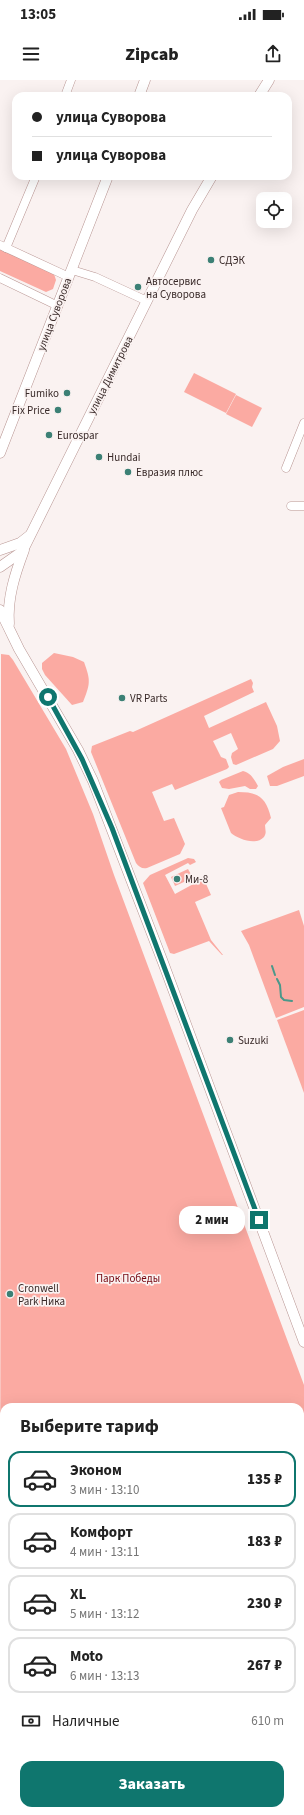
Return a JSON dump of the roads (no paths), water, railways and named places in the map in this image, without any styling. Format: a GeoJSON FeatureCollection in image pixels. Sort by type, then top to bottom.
{"type":"FeatureCollection","features":[{"type":"Feature","properties":{"kind":"main road"},"geometry":{"type":"LineString","coordinates":[[140,92],[145,80]]}},
{"type":"Feature","properties":{"kind":"main road"},"geometry":{"type":"LineString","coordinates":[[262,92],[269,80]]}},
{"type":"Feature","properties":{"kind":"main road","name":"улица Суворова"},"geometry":{"type":"LineString","coordinates":[[0,453],[106,180]]}},
{"type":"Feature","properties":{"kind":"main road","name":"улица Димитрова"},"geometry":{"type":"LineString","coordinates":[[0,567],[20,553],[25,546],[192,210],[210,180]]}},
{"type":"Feature","properties":{"kind":"main road"},"geometry":{"type":"LineString","coordinates":[[0,550],[20,543],[32,533]]}},
{"type":"Feature","properties":{"kind":"main road"},"geometry":{"type":"LineString","coordinates":[[10,630],[9,602],[13,582],[25,546]]}},
{"type":"Feature","properties":{"kind":"main road"},"geometry":{"type":"LineString","coordinates":[[0,610],[19,650],[78,750],[93,781],[170,980],[304,1342]]}},
{"type":"Feature","properties":{"kind":"street"},"geometry":{"type":"LineString","coordinates":[[66,92],[71,80]]}},
{"type":"Feature","properties":{"kind":"street"},"geometry":{"type":"LineString","coordinates":[[34,180],[3,246],[70,273],[96,277],[147,301]]}},
{"type":"Feature","properties":{"kind":"street"},"geometry":{"type":"LineString","coordinates":[[0,278],[58,306]]}},
{"type":"Feature","properties":{"kind":"street"},"geometry":{"type":"LineString","coordinates":[[286,468],[304,423]]}},
{"type":"Feature","properties":{"kind":"street"},"geometry":{"type":"LineString","coordinates":[[291,506],[304,506]]}},
{"type":"Feature","properties":{"kind":"waterway"},"geometry":{"type":"LineString","coordinates":[[272,966],[275,975]]}},
{"type":"Feature","properties":{"kind":"waterway"},"geometry":{"type":"LineString","coordinates":[[277,979],[280,985],[281,997],[284,1000],[292,1001]]}},
{"type":"Feature","properties":{"kind":"place","name":"СДЭК"},"geometry":{"type":"Point","coordinates":[211,260]}},
{"type":"Feature","properties":{"kind":"place","name":"Автосервис на Суворова"},"geometry":{"type":"Point","coordinates":[138,287]}},
{"type":"Feature","properties":{"kind":"place","name":"Fumiko"},"geometry":{"type":"Point","coordinates":[67,393]}},
{"type":"Feature","properties":{"kind":"place","name":"Fix Price"},"geometry":{"type":"Point","coordinates":[58,410]}},
{"type":"Feature","properties":{"kind":"place","name":"Eurospar"},"geometry":{"type":"Point","coordinates":[49,435]}},
{"type":"Feature","properties":{"kind":"place","name":"Hundai"},"geometry":{"type":"Point","coordinates":[99,457]}},
{"type":"Feature","properties":{"kind":"place","name":"Евразия плюс"},"geometry":{"type":"Point","coordinates":[128,472]}},
{"type":"Feature","properties":{"kind":"place","name":"VR Parts"},"geometry":{"type":"Point","coordinates":[122,698]}},
{"type":"Feature","properties":{"kind":"place","name":"Ми-8"},"geometry":{"type":"Point","coordinates":[177,879]}},
{"type":"Feature","properties":{"kind":"place","name":"Suzuki"},"geometry":{"type":"Point","coordinates":[230,1040]}},
{"type":"Feature","properties":{"kind":"place","name":"Cronwell Park Ника"},"geometry":{"type":"Point","coordinates":[10,1294]}},
{"type":"Feature","properties":{"kind":"park label","name":"Парк Победы"},"geometry":{"type":"Point","coordinates":[128,1278]}}]}
